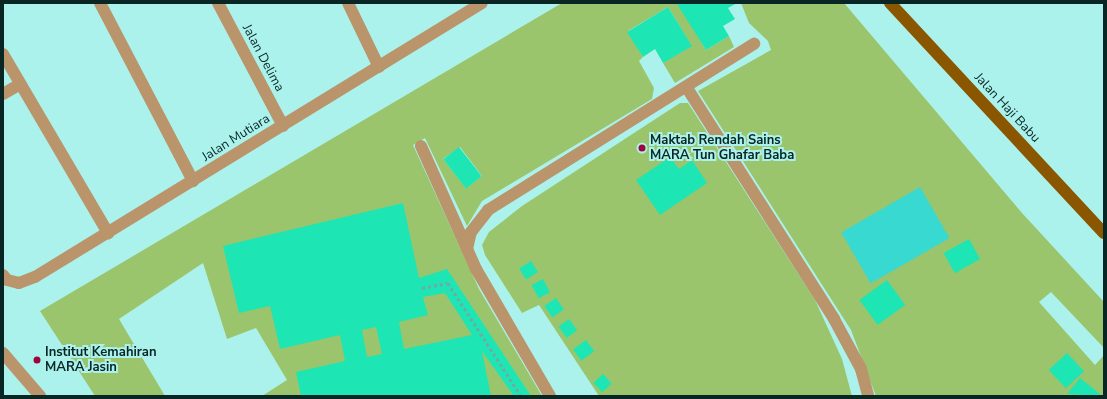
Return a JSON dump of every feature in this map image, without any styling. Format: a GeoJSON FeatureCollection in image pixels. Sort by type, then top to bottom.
{"type":"FeatureCollection","features":[{"type":"Feature","properties":{"kind":"main road","name":"Jalan Haji Babu"},"geometry":{"type":"LineString","coordinates":[[890,3],[1104,233]]}},
{"type":"Feature","properties":{"kind":"street"},"geometry":{"type":"LineString","coordinates":[[100,3],[193,182]]}},
{"type":"Feature","properties":{"kind":"street","name":"Jalan Delima"},"geometry":{"type":"LineString","coordinates":[[218,3],[283,126]]}},
{"type":"Feature","properties":{"kind":"street"},"geometry":{"type":"LineString","coordinates":[[348,3],[379,67]]}},
{"type":"Feature","properties":{"kind":"street","name":"Jalan Mutiara"},"geometry":{"type":"LineString","coordinates":[[3,275],[7,280],[24,281],[193,182],[477,5]]}},
{"type":"Feature","properties":{"kind":"street"},"geometry":{"type":"LineString","coordinates":[[467,250],[471,232],[488,210],[687,88],[754,44]]}},
{"type":"Feature","properties":{"kind":"street"},"geometry":{"type":"LineString","coordinates":[[3,54],[108,233]]}},
{"type":"Feature","properties":{"kind":"street"},"geometry":{"type":"LineString","coordinates":[[3,94],[20,84]]}},
{"type":"Feature","properties":{"kind":"street"},"geometry":{"type":"LineString","coordinates":[[687,88],[834,319],[861,369],[868,396]]}},
{"type":"Feature","properties":{"kind":"street"},"geometry":{"type":"LineString","coordinates":[[421,146],[467,250],[550,396]]}},
{"type":"Feature","properties":{"kind":"street"},"geometry":{"type":"LineString","coordinates":[[3,353],[40,396]]}},
{"type":"Feature","properties":{"kind":"path"},"geometry":{"type":"LineString","coordinates":[[422,288],[448,283],[521,396]]}},
{"type":"Feature","properties":{"kind":"green space"},"geometry":{"type":"Polygon","coordinates":[[[562,3],[678,3],[706,50],[729,36],[734,47],[675,83],[663,63],[691,45],[668,7],[628,31],[643,57],[639,61],[654,88],[652,99],[482,201],[467,226],[425,138],[413,145],[479,289],[542,396],[262,396],[287,380],[256,328],[227,339],[203,263],[119,319],[165,396],[95,396],[40,311],[562,3]],[[460,147],[443,159],[466,188],[482,176],[460,147]]]}},
{"type":"Feature","properties":{"kind":"green space"},"geometry":{"type":"Polygon","coordinates":[[[741,3],[844,3],[1022,213],[1104,302],[1104,348],[1051,292],[1039,302],[1095,365],[1104,355],[1104,396],[876,396],[851,330],[698,91],[771,50],[768,41],[749,23],[741,3]]]}},
{"type":"Feature","properties":{"kind":"green space"},"geometry":{"type":"Polygon","coordinates":[[[680,103],[688,103],[815,300],[842,359],[852,396],[599,396],[539,305],[522,313],[485,255],[482,245],[489,232],[522,206],[680,103]]]}},
{"type":"Feature","properties":{"kind":"water"},"geometry":{"type":"Polygon","coordinates":[[[920,187],[950,238],[871,284],[841,232],[920,187]]]}},
{"type":"Feature","properties":{"kind":"building"},"geometry":{"type":"Polygon","coordinates":[[[737,3],[728,8],[735,19],[723,26],[729,36],[706,50],[677,4],[737,3]]]}},
{"type":"Feature","properties":{"kind":"building"},"geometry":{"type":"Polygon","coordinates":[[[668,7],[692,46],[663,63],[655,49],[643,57],[627,32],[668,7]]]}},
{"type":"Feature","properties":{"kind":"building"},"geometry":{"type":"Polygon","coordinates":[[[459,147],[482,176],[466,188],[443,159],[459,147]]]}},
{"type":"Feature","properties":{"kind":"building"},"geometry":{"type":"Polygon","coordinates":[[[670,157],[679,169],[692,160],[707,183],[660,215],[636,180],[670,157]]]}},
{"type":"Feature","properties":{"kind":"building"},"geometry":{"type":"Polygon","coordinates":[[[403,203],[419,278],[447,269],[531,396],[514,396],[482,351],[491,396],[301,396],[296,372],[345,361],[340,335],[280,349],[270,306],[239,313],[223,246],[403,203]],[[445,293],[423,297],[428,315],[399,322],[404,349],[472,335],[445,293]],[[376,327],[362,330],[367,357],[382,354],[376,327]]]}},
{"type":"Feature","properties":{"kind":"building"},"geometry":{"type":"Polygon","coordinates":[[[969,239],[980,259],[955,273],[944,253],[969,239]]]}},
{"type":"Feature","properties":{"kind":"building"},"geometry":{"type":"Polygon","coordinates":[[[531,261],[538,272],[526,279],[519,268],[531,261]]]}},
{"type":"Feature","properties":{"kind":"building"},"geometry":{"type":"Polygon","coordinates":[[[543,279],[550,292],[539,298],[532,285],[543,279]]]}},
{"type":"Feature","properties":{"kind":"building"},"geometry":{"type":"Polygon","coordinates":[[[887,280],[905,305],[878,325],[859,300],[887,280]]]}},
{"type":"Feature","properties":{"kind":"building"},"geometry":{"type":"Polygon","coordinates":[[[556,298],[564,310],[552,317],[544,306],[556,298]]]}},
{"type":"Feature","properties":{"kind":"building"},"geometry":{"type":"Polygon","coordinates":[[[569,319],[577,330],[567,338],[558,327],[569,319]]]}},
{"type":"Feature","properties":{"kind":"building"},"geometry":{"type":"Polygon","coordinates":[[[586,340],[594,351],[581,361],[573,349],[586,340]]]}},
{"type":"Feature","properties":{"kind":"building"},"geometry":{"type":"Polygon","coordinates":[[[1067,353],[1084,371],[1066,388],[1049,370],[1067,353]]]}},
{"type":"Feature","properties":{"kind":"building"},"geometry":{"type":"Polygon","coordinates":[[[603,374],[612,384],[602,392],[593,383],[603,374]]]}},
{"type":"Feature","properties":{"kind":"building"},"geometry":{"type":"Polygon","coordinates":[[[1080,378],[1100,394],[1098,396],[1067,394],[1080,378]]]}},
{"type":"Feature","properties":{"kind":"place","name":"Maktab Rendah Sains MARA Tun Ghafar Baba"},"geometry":{"type":"Point","coordinates":[642,148]}},
{"type":"Feature","properties":{"kind":"place","name":"Institut Kemahiran MARA Jasin"},"geometry":{"type":"Point","coordinates":[37,360]}}]}
